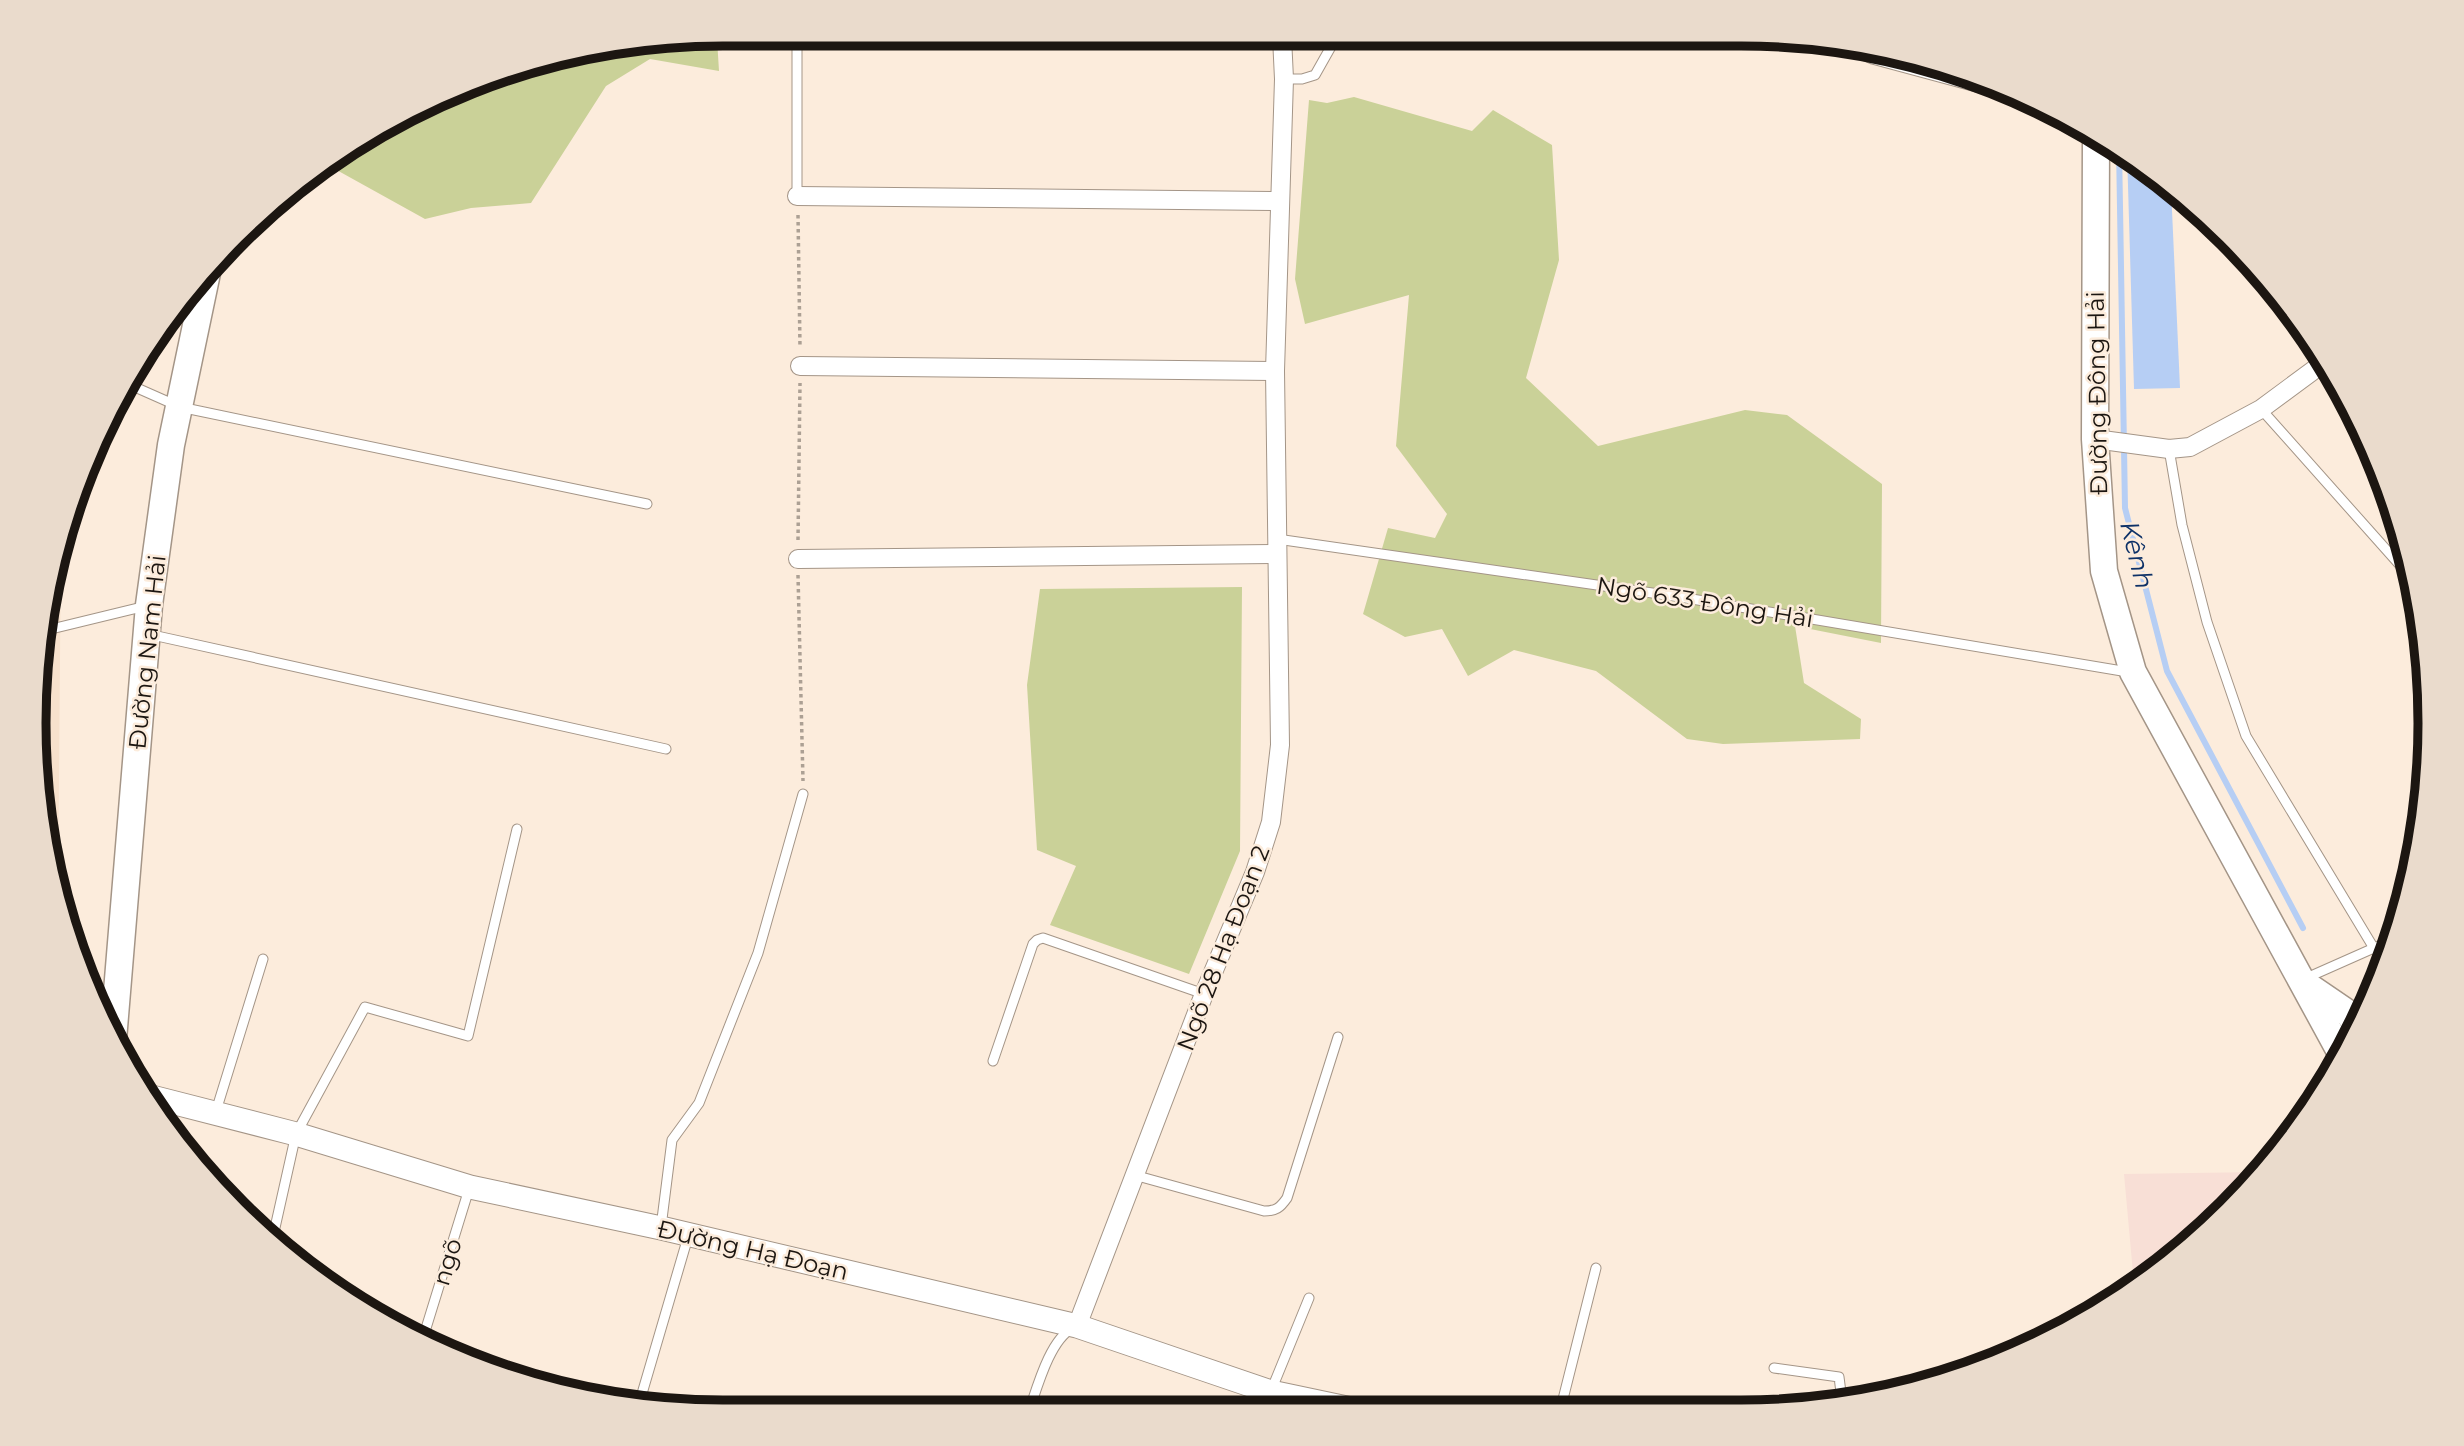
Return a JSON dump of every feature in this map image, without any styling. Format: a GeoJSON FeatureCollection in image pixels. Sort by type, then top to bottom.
{"type":"FeatureCollection","features":[{"type":"Feature","properties":{"kind":"main road","name":"Đường Đông Hải"},"geometry":{"type":"LineString","coordinates":[[2096,147],[2104,571],[2133,672],[2337,1046]]}},
{"type":"Feature","properties":{"kind":"main road","name":"Đường Nam Hải"},"geometry":{"type":"LineString","coordinates":[[114,1022],[149,605],[171,445],[204,289]]}},
{"type":"Feature","properties":{"kind":"main road","name":"Đường Đông Hải"},"geometry":{"type":"LineString","coordinates":[[2300,981],[2351,1018]]}},
{"type":"Feature","properties":{"kind":"street","name":"Ngõ 28 Hạ Đoạn 2"},"geometry":{"type":"LineString","coordinates":[[1077,1326],[1204,994],[1255,872],[1271,822],[1280,745],[1275,371],[1284,79],[1282,46]]}},
{"type":"Feature","properties":{"kind":"street"},"geometry":{"type":"LineString","coordinates":[[797,196],[1279,201]]}},
{"type":"Feature","properties":{"kind":"street"},"geometry":{"type":"LineString","coordinates":[[800,366],[1275,371]]}},
{"type":"Feature","properties":{"kind":"street"},"geometry":{"type":"LineString","coordinates":[[2102,440],[2169,449],[2190,447],[2261,410],[2317,368]]}},
{"type":"Feature","properties":{"kind":"street"},"geometry":{"type":"LineString","coordinates":[[798,559],[1276,546]]}},
{"type":"Feature","properties":{"kind":"street","name":"Đường Hạ Đoạn"},"geometry":{"type":"LineString","coordinates":[[160,1099],[296,1134],[470,1187],[661,1228],[1077,1326],[1271,1392],[1309,1400]]}},
{"type":"Feature","properties":{"kind":"lane"},"geometry":{"type":"LineString","coordinates":[[797,46],[797,196]]}},
{"type":"Feature","properties":{"kind":"lane"},"geometry":{"type":"LineString","coordinates":[[1284,79],[1302,79],[1315,75],[1331,46]]}},
{"type":"Feature","properties":{"kind":"lane"},"geometry":{"type":"LineString","coordinates":[[1871,59],[1971,86]]}},
{"type":"Feature","properties":{"kind":"lane"},"geometry":{"type":"LineString","coordinates":[[134,387],[180,407],[647,504]]}},
{"type":"Feature","properties":{"kind":"lane"},"geometry":{"type":"LineString","coordinates":[[2261,410],[2399,564]]}},
{"type":"Feature","properties":{"kind":"lane"},"geometry":{"type":"LineString","coordinates":[[2169,449],[2182,526],[2207,622],[2246,736],[2375,950]]}},
{"type":"Feature","properties":{"kind":"lane","name":"Ngõ 633 Đông Hải"},"geometry":{"type":"LineString","coordinates":[[1276,546],[1680,597],[2133,672]]}},
{"type":"Feature","properties":{"kind":"lane"},"geometry":{"type":"LineString","coordinates":[[52,629],[149,605]]}},
{"type":"Feature","properties":{"kind":"lane"},"geometry":{"type":"LineString","coordinates":[[146,634],[666,749]]}},
{"type":"Feature","properties":{"kind":"lane"},"geometry":{"type":"LineString","coordinates":[[661,1228],[673,1140],[699,1103],[758,953],[803,794]]}},
{"type":"Feature","properties":{"kind":"lane"},"geometry":{"type":"LineString","coordinates":[[274,1230],[296,1134],[365,1007],[467,1036],[517,829]]}},
{"type":"Feature","properties":{"kind":"lane"},"geometry":{"type":"LineString","coordinates":[[993,1061],[1033,944],[1043,938],[1204,994]]}},
{"type":"Feature","properties":{"kind":"lane"},"geometry":{"type":"LineString","coordinates":[[2300,981],[2381,947]]}},
{"type":"Feature","properties":{"kind":"lane"},"geometry":{"type":"LineString","coordinates":[[216,1113],[263,959]]}},
{"type":"Feature","properties":{"kind":"lane"},"geometry":{"type":"LineString","coordinates":[[1134,1175],[1264,1211],[1273,1211],[1280,1207],[1287,1198],[1338,1037]]}},
{"type":"Feature","properties":{"kind":"lane","name":"ngõ"},"geometry":{"type":"LineString","coordinates":[[425,1332],[470,1187]]}},
{"type":"Feature","properties":{"kind":"lane"},"geometry":{"type":"LineString","coordinates":[[641,1396],[689,1235]]}},
{"type":"Feature","properties":{"kind":"lane"},"geometry":{"type":"LineString","coordinates":[[1563,1400],[1597,1268]]}},
{"type":"Feature","properties":{"kind":"lane"},"geometry":{"type":"LineString","coordinates":[[1271,1392],[1309,1298]]}},
{"type":"Feature","properties":{"kind":"lane"},"geometry":{"type":"LineString","coordinates":[[1033,1400],[1049,1356],[1066,1331],[1077,1326]]}},
{"type":"Feature","properties":{"kind":"lane"},"geometry":{"type":"LineString","coordinates":[[1774,1368],[1839,1377],[1841,1393]]}},
{"type":"Feature","properties":{"kind":"path"},"geometry":{"type":"LineString","coordinates":[[797,196],[800,366],[798,559],[803,794]]}},
{"type":"Feature","properties":{"kind":"shaded area"},"geometry":{"type":"Polygon","coordinates":[[[61,584],[58,852],[51,811],[46,723],[51,635],[61,584]]]}},
{"type":"Feature","properties":{"kind":"shaded area"},"geometry":{"type":"Polygon","coordinates":[[[2248,1172],[2188,1232],[2133,1274],[2124,1174],[2248,1172]]]}},
{"type":"Feature","properties":{"kind":"green space"},"geometry":{"type":"Polygon","coordinates":[[[717,46],[719,71],[650,59],[606,86],[531,203],[471,208],[425,219],[335,169],[384,136],[423,115],[505,81],[635,51],[717,46]]]}},
{"type":"Feature","properties":{"kind":"green space"},"geometry":{"type":"Polygon","coordinates":[[[1354,97],[1472,131],[1493,110],[1552,145],[1559,260],[1526,378],[1598,446],[1745,410],[1787,415],[1882,484],[1881,643],[1795,626],[1804,683],[1861,719],[1860,739],[1723,744],[1687,739],[1596,671],[1514,650],[1468,676],[1442,629],[1405,637],[1363,614],[1388,528],[1435,538],[1447,514],[1396,446],[1409,295],[1305,324],[1295,279],[1309,100],[1327,103],[1354,97]]]}},
{"type":"Feature","properties":{"kind":"green space"},"geometry":{"type":"Polygon","coordinates":[[[1242,587],[1240,851],[1189,974],[1050,925],[1076,866],[1037,850],[1027,685],[1040,589],[1242,587]]]}},
{"type":"Feature","properties":{"kind":"water"},"geometry":{"type":"Polygon","coordinates":[[[2127,168],[2172,201],[2180,388],[2134,389],[2127,168]]]}},
{"type":"Feature","properties":{"kind":"waterway","name":"Kênh"},"geometry":{"type":"LineString","coordinates":[[2119,162],[2125,508],[2167,671],[2303,928]]}}]}
